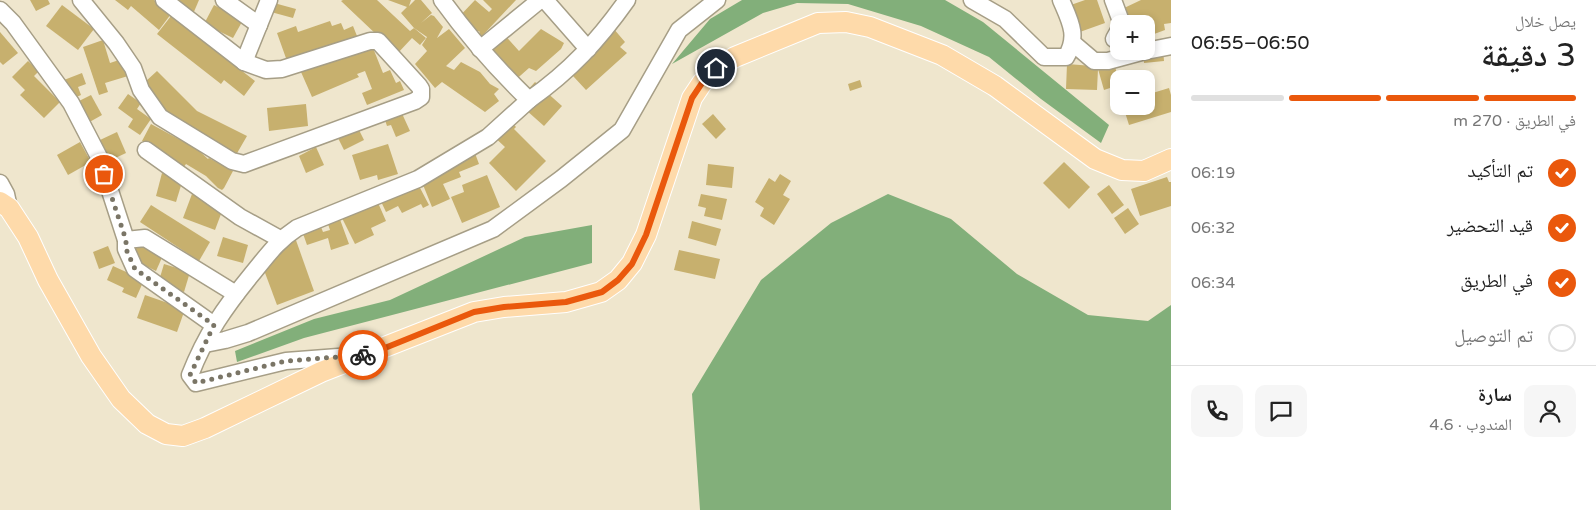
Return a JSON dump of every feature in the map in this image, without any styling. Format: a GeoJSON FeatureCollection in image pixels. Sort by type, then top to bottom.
{"type":"FeatureCollection","features":[{"type":"Feature","properties":{"kind":"main road"},"geometry":{"type":"LineString","coordinates":[[5,205],[28,237],[48,280],[91,356],[122,399],[147,424],[166,434],[183,436],[206,428],[297,383],[474,312],[504,307],[566,302],[602,292],[618,280],[632,264],[646,235],[692,98],[702,83],[716,68],[735,57],[818,23],[846,22],[870,27],[942,55],[995,86],[1095,159],[1122,170],[1144,170],[1171,159]]}},
{"type":"Feature","properties":{"kind":"street"},"geometry":{"type":"LineString","coordinates":[[81,0],[116,43],[133,68],[141,90],[160,118],[232,161],[244,164],[418,100],[422,93],[419,86],[378,41],[370,41],[282,69],[266,70],[244,62],[164,0]]}},
{"type":"Feature","properties":{"kind":"street"},"geometry":{"type":"LineString","coordinates":[[224,0],[259,25]]}},
{"type":"Feature","properties":{"kind":"street"},"geometry":{"type":"LineString","coordinates":[[244,62],[269,0]]}},
{"type":"Feature","properties":{"kind":"street"},"geometry":{"type":"LineString","coordinates":[[442,0],[480,49],[529,100]]}},
{"type":"Feature","properties":{"kind":"street"},"geometry":{"type":"LineString","coordinates":[[480,49],[540,0]]}},
{"type":"Feature","properties":{"kind":"street"},"geometry":{"type":"LineString","coordinates":[[545,0],[588,49]]}},
{"type":"Feature","properties":{"kind":"street"},"geometry":{"type":"LineString","coordinates":[[370,354],[286,361],[196,383],[190,375],[214,325],[280,239],[297,228],[418,179],[488,137],[529,100],[560,78],[610,25],[627,0]]}},
{"type":"Feature","properties":{"kind":"street"},"geometry":{"type":"LineString","coordinates":[[205,344],[248,333],[493,229],[561,179],[622,130],[679,30],[717,0]]}},
{"type":"Feature","properties":{"kind":"street"},"geometry":{"type":"LineString","coordinates":[[972,0],[1005,18],[1044,57],[1066,57],[1074,44],[1070,20],[1061,0]]}},
{"type":"Feature","properties":{"kind":"street"},"geometry":{"type":"LineString","coordinates":[[1113,0],[1119,15]]}},
{"type":"Feature","properties":{"kind":"street"},"geometry":{"type":"LineString","coordinates":[[0,10],[13,23],[71,102],[99,157],[126,240],[126,249],[135,269],[214,325]]}},
{"type":"Feature","properties":{"kind":"street"},"geometry":{"type":"LineString","coordinates":[[1074,44],[1094,60],[1110,60]]}},
{"type":"Feature","properties":{"kind":"street"},"geometry":{"type":"LineString","coordinates":[[1155,49],[1171,46]]}},
{"type":"Feature","properties":{"kind":"street"},"geometry":{"type":"LineString","coordinates":[[146,150],[240,217],[280,239]]}},
{"type":"Feature","properties":{"kind":"street"},"geometry":{"type":"LineString","coordinates":[[0,183],[6,194],[5,205]]}},
{"type":"Feature","properties":{"kind":"street"},"geometry":{"type":"LineString","coordinates":[[126,240],[145,238],[236,294]]}},
{"type":"Feature","properties":{"kind":"green space"},"geometry":{"type":"Polygon","coordinates":[[[742,0],[945,0],[983,22],[1109,125],[1101,143],[1041,99],[989,57],[921,26],[848,4],[797,3],[763,13],[672,64],[710,19],[742,0]]]}},
{"type":"Feature","properties":{"kind":"green space"},"geometry":{"type":"Polygon","coordinates":[[[888,194],[951,219],[1017,274],[1088,315],[1148,321],[1171,305],[1171,510],[700,510],[692,394],[761,280],[831,223],[888,194]]]}},
{"type":"Feature","properties":{"kind":"green space"},"geometry":{"type":"Polygon","coordinates":[[[592,225],[592,263],[304,338],[237,362],[235,351],[314,319],[390,300],[525,237],[592,225]]]}},
{"type":"Feature","properties":{"kind":"building"},"geometry":{"type":"Polygon","coordinates":[[[30,0],[48,0],[50,4],[36,11],[30,0]]]}},
{"type":"Feature","properties":{"kind":"building"},"geometry":{"type":"Polygon","coordinates":[[[115,0],[154,0],[171,14],[159,30],[131,6],[128,10],[115,0]]]}},
{"type":"Feature","properties":{"kind":"building"},"geometry":{"type":"Polygon","coordinates":[[[168,0],[199,0],[193,14],[168,0]]]}},
{"type":"Feature","properties":{"kind":"building"},"geometry":{"type":"Polygon","coordinates":[[[377,0],[410,31],[414,28],[426,38],[420,45],[412,38],[397,54],[341,1],[377,0]]]}},
{"type":"Feature","properties":{"kind":"building"},"geometry":{"type":"Polygon","coordinates":[[[388,0],[411,0],[409,6],[415,0],[421,0],[432,13],[421,23],[431,15],[434,16],[443,27],[437,38],[449,29],[465,48],[446,66],[454,70],[461,62],[480,72],[490,84],[499,89],[494,94],[499,101],[485,112],[442,82],[435,88],[415,64],[427,51],[422,45],[427,37],[414,28],[401,13],[407,7],[388,0]]]}},
{"type":"Feature","properties":{"kind":"building"},"geometry":{"type":"Polygon","coordinates":[[[475,0],[489,12],[492,9],[483,0],[516,0],[483,35],[491,44],[503,33],[519,51],[541,29],[564,43],[561,49],[536,71],[529,68],[512,83],[474,38],[480,32],[478,31],[472,37],[455,21],[475,0]]]}},
{"type":"Feature","properties":{"kind":"building"},"geometry":{"type":"Polygon","coordinates":[[[1085,0],[1097,0],[1105,23],[1077,33],[1068,6],[1085,0]]]}},
{"type":"Feature","properties":{"kind":"building"},"geometry":{"type":"Polygon","coordinates":[[[1141,0],[1171,0],[1171,23],[1164,24],[1165,30],[1155,34],[1155,15],[1125,15],[1122,9],[1141,0]]]}},
{"type":"Feature","properties":{"kind":"building"},"geometry":{"type":"Polygon","coordinates":[[[274,3],[296,9],[293,18],[271,12],[274,3]]]}},
{"type":"Feature","properties":{"kind":"building"},"geometry":{"type":"Polygon","coordinates":[[[62,5],[94,29],[78,50],[46,26],[62,5]]]}},
{"type":"Feature","properties":{"kind":"building"},"geometry":{"type":"Polygon","coordinates":[[[214,5],[243,20],[233,38],[204,24],[214,5]]]}},
{"type":"Feature","properties":{"kind":"building"},"geometry":{"type":"Polygon","coordinates":[[[171,16],[255,81],[244,96],[224,80],[221,84],[157,34],[171,16]]]}},
{"type":"Feature","properties":{"kind":"building"},"geometry":{"type":"Polygon","coordinates":[[[330,21],[332,26],[341,23],[344,30],[353,26],[357,36],[287,61],[277,33],[296,26],[298,32],[330,21]]]}},
{"type":"Feature","properties":{"kind":"building"},"geometry":{"type":"Polygon","coordinates":[[[607,21],[625,42],[620,47],[627,53],[586,90],[561,63],[607,21]]]}},
{"type":"Feature","properties":{"kind":"building"},"geometry":{"type":"Polygon","coordinates":[[[0,32],[18,53],[3,65],[0,62],[0,32]]]}},
{"type":"Feature","properties":{"kind":"building"},"geometry":{"type":"Polygon","coordinates":[[[103,40],[110,63],[122,59],[128,76],[105,83],[108,92],[99,95],[83,47],[103,40]]]}},
{"type":"Feature","properties":{"kind":"building"},"geometry":{"type":"Polygon","coordinates":[[[371,43],[383,73],[390,70],[396,83],[400,81],[404,90],[367,105],[362,93],[372,89],[365,71],[357,74],[359,77],[312,97],[301,72],[371,43]]]}},
{"type":"Feature","properties":{"kind":"building"},"geometry":{"type":"Polygon","coordinates":[[[1163,50],[1164,61],[1144,63],[1144,60],[1155,60],[1155,51],[1163,50]]]}},
{"type":"Feature","properties":{"kind":"building"},"geometry":{"type":"Polygon","coordinates":[[[28,61],[39,71],[34,76],[60,102],[44,118],[20,95],[25,90],[12,77],[28,61]]]}},
{"type":"Feature","properties":{"kind":"building"},"geometry":{"type":"Polygon","coordinates":[[[1113,61],[1116,70],[1110,70],[1110,88],[1104,90],[1098,69],[1097,90],[1066,89],[1067,64],[1093,66],[1113,61]]]}},
{"type":"Feature","properties":{"kind":"building"},"geometry":{"type":"Polygon","coordinates":[[[157,71],[197,111],[247,136],[236,155],[162,111],[149,94],[151,90],[145,82],[157,71]]]}},
{"type":"Feature","properties":{"kind":"building"},"geometry":{"type":"Polygon","coordinates":[[[82,73],[86,84],[78,87],[81,95],[72,99],[64,80],[82,73]]]}},
{"type":"Feature","properties":{"kind":"building"},"geometry":{"type":"Polygon","coordinates":[[[860,80],[862,87],[850,91],[848,84],[860,80]]]}},
{"type":"Feature","properties":{"kind":"building"},"geometry":{"type":"Polygon","coordinates":[[[535,82],[562,106],[544,126],[517,102],[535,82]]]}},
{"type":"Feature","properties":{"kind":"building"},"geometry":{"type":"Polygon","coordinates":[[[1169,88],[1171,112],[1129,125],[1126,115],[1155,115],[1155,92],[1169,88]]]}},
{"type":"Feature","properties":{"kind":"building"},"geometry":{"type":"Polygon","coordinates":[[[128,94],[141,103],[137,109],[151,119],[140,135],[128,127],[133,119],[118,108],[128,94]]]}},
{"type":"Feature","properties":{"kind":"building"},"geometry":{"type":"Polygon","coordinates":[[[91,95],[102,115],[86,124],[75,103],[91,95]]]}},
{"type":"Feature","properties":{"kind":"building"},"geometry":{"type":"Polygon","coordinates":[[[306,104],[308,126],[269,131],[267,108],[306,104]]]}},
{"type":"Feature","properties":{"kind":"building"},"geometry":{"type":"Polygon","coordinates":[[[399,107],[410,131],[396,137],[391,125],[387,126],[383,114],[399,107]]]}},
{"type":"Feature","properties":{"kind":"building"},"geometry":{"type":"Polygon","coordinates":[[[713,114],[726,129],[716,139],[702,124],[713,114]]]}},
{"type":"Feature","properties":{"kind":"building"},"geometry":{"type":"Polygon","coordinates":[[[506,116],[516,127],[514,129],[546,161],[516,191],[489,163],[505,147],[490,133],[506,116]]]}},
{"type":"Feature","properties":{"kind":"building"},"geometry":{"type":"Polygon","coordinates":[[[151,124],[197,149],[208,159],[233,171],[224,188],[222,190],[218,188],[206,176],[186,164],[183,168],[142,141],[151,124]]]}},
{"type":"Feature","properties":{"kind":"building"},"geometry":{"type":"Polygon","coordinates":[[[358,128],[364,140],[344,150],[338,138],[358,128]]]}},
{"type":"Feature","properties":{"kind":"building"},"geometry":{"type":"Polygon","coordinates":[[[117,132],[126,153],[109,161],[100,140],[117,132]]]}},
{"type":"Feature","properties":{"kind":"building"},"geometry":{"type":"Polygon","coordinates":[[[80,142],[91,162],[68,175],[57,155],[80,142]]]}},
{"type":"Feature","properties":{"kind":"building"},"geometry":{"type":"Polygon","coordinates":[[[388,144],[398,174],[378,180],[377,175],[360,180],[352,155],[388,144]]]}},
{"type":"Feature","properties":{"kind":"building"},"geometry":{"type":"Polygon","coordinates":[[[316,147],[324,165],[306,173],[299,156],[316,147]]]}},
{"type":"Feature","properties":{"kind":"building"},"geometry":{"type":"Polygon","coordinates":[[[473,148],[479,164],[459,172],[461,177],[443,184],[450,199],[432,207],[419,175],[473,148]]]}},
{"type":"Feature","properties":{"kind":"building"},"geometry":{"type":"Polygon","coordinates":[[[1064,162],[1090,187],[1069,209],[1043,183],[1064,162]]]}},
{"type":"Feature","properties":{"kind":"building"},"geometry":{"type":"Polygon","coordinates":[[[708,164],[734,167],[732,188],[706,185],[708,164]]]}},
{"type":"Feature","properties":{"kind":"building"},"geometry":{"type":"Polygon","coordinates":[[[162,173],[183,179],[176,202],[156,196],[162,173]]]}},
{"type":"Feature","properties":{"kind":"building"},"geometry":{"type":"Polygon","coordinates":[[[780,174],[791,181],[783,195],[790,199],[774,225],[760,216],[764,208],[755,202],[769,178],[775,182],[780,174]]]}},
{"type":"Feature","properties":{"kind":"building"},"geometry":{"type":"Polygon","coordinates":[[[487,175],[500,207],[462,223],[451,197],[464,192],[462,185],[487,175]]]}},
{"type":"Feature","properties":{"kind":"building"},"geometry":{"type":"Polygon","coordinates":[[[1167,177],[1169,182],[1171,182],[1171,206],[1140,216],[1131,189],[1167,177]]]}},
{"type":"Feature","properties":{"kind":"building"},"geometry":{"type":"Polygon","coordinates":[[[394,185],[399,196],[419,186],[429,205],[423,208],[421,204],[402,213],[398,206],[386,212],[377,193],[394,185]]]}},
{"type":"Feature","properties":{"kind":"building"},"geometry":{"type":"Polygon","coordinates":[[[1109,185],[1124,205],[1112,214],[1097,194],[1109,185]]]}},
{"type":"Feature","properties":{"kind":"building"},"geometry":{"type":"Polygon","coordinates":[[[192,194],[224,206],[215,230],[183,218],[192,194]]]}},
{"type":"Feature","properties":{"kind":"building"},"geometry":{"type":"Polygon","coordinates":[[[701,194],[727,199],[722,220],[704,216],[706,208],[698,206],[701,194]]]}},
{"type":"Feature","properties":{"kind":"building"},"geometry":{"type":"Polygon","coordinates":[[[375,196],[386,221],[371,228],[374,235],[355,244],[342,218],[375,196]]]}},
{"type":"Feature","properties":{"kind":"building"},"geometry":{"type":"Polygon","coordinates":[[[151,205],[210,242],[199,261],[140,222],[151,205]]]}},
{"type":"Feature","properties":{"kind":"building"},"geometry":{"type":"Polygon","coordinates":[[[1128,208],[1139,224],[1125,234],[1114,218],[1128,208]]]}},
{"type":"Feature","properties":{"kind":"building"},"geometry":{"type":"Polygon","coordinates":[[[338,214],[349,244],[331,250],[328,238],[307,245],[301,228],[319,222],[323,232],[330,230],[328,224],[338,214]]]}},
{"type":"Feature","properties":{"kind":"building"},"geometry":{"type":"Polygon","coordinates":[[[692,221],[721,229],[716,246],[688,238],[692,221]]]}},
{"type":"Feature","properties":{"kind":"building"},"geometry":{"type":"Polygon","coordinates":[[[292,229],[314,291],[277,305],[258,254],[292,229]]]}},
{"type":"Feature","properties":{"kind":"building"},"geometry":{"type":"Polygon","coordinates":[[[223,237],[248,245],[243,263],[217,256],[223,237]]]}},
{"type":"Feature","properties":{"kind":"building"},"geometry":{"type":"Polygon","coordinates":[[[135,238],[164,253],[156,271],[126,256],[135,238]]]}},
{"type":"Feature","properties":{"kind":"building"},"geometry":{"type":"Polygon","coordinates":[[[108,246],[115,263],[99,269],[93,252],[108,246]]]}},
{"type":"Feature","properties":{"kind":"building"},"geometry":{"type":"Polygon","coordinates":[[[679,250],[720,259],[715,279],[674,270],[679,250]]]}},
{"type":"Feature","properties":{"kind":"building"},"geometry":{"type":"Polygon","coordinates":[[[164,264],[190,272],[184,292],[158,284],[164,264]]]}},
{"type":"Feature","properties":{"kind":"building"},"geometry":{"type":"Polygon","coordinates":[[[113,266],[144,280],[136,298],[122,292],[124,288],[107,280],[113,266]]]}},
{"type":"Feature","properties":{"kind":"building"},"geometry":{"type":"Polygon","coordinates":[[[145,295],[185,309],[177,332],[137,318],[145,295]]]}},
{"type":"Feature","properties":{"kind":"way so far"},"geometry":{"type":"LineString","coordinates":[[104,174],[126,240],[126,249],[135,269],[214,325],[190,375],[196,383],[286,361],[363,355]]}},
{"type":"Feature","properties":{"kind":"route"},"geometry":{"type":"LineString","coordinates":[[363,355],[370,354],[474,312],[504,307],[566,302],[602,292],[618,280],[632,264],[646,235],[692,98],[702,83],[716,68]]}}]}
